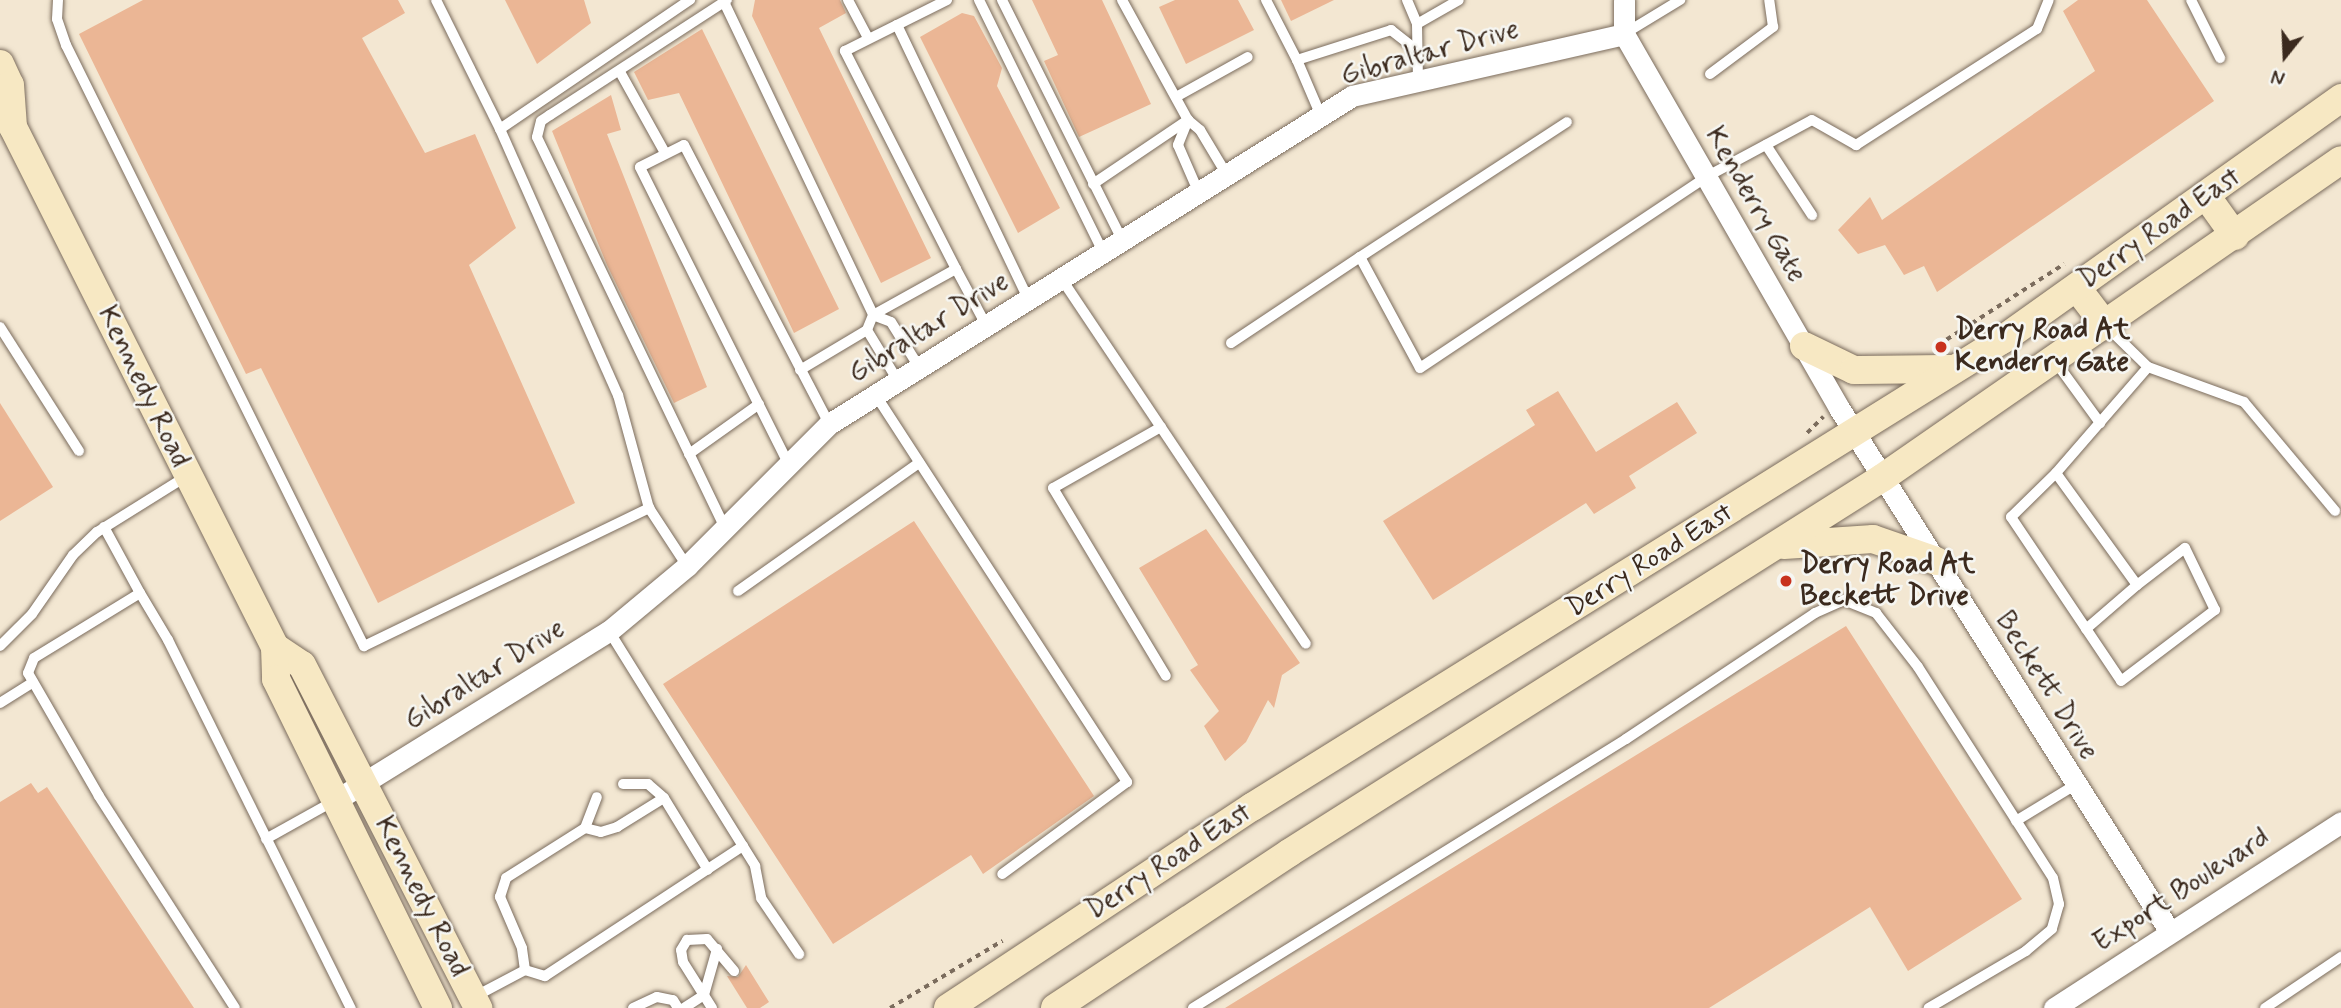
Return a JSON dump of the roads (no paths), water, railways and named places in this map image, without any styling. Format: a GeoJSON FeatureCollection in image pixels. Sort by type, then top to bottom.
{"type":"FeatureCollection","features":[{"type":"Feature","properties":{"kind":"main road","name":"Kennedy Road"},"geometry":{"type":"LineString","coordinates":[[0,64],[10,85],[7,121],[275,647],[276,679],[438,1008]]}},
{"type":"Feature","properties":{"kind":"main road","name":"Derry Road East"},"geometry":{"type":"LineString","coordinates":[[948,1008],[1252,807],[1954,369],[2077,288],[2207,197],[2341,98]]}},
{"type":"Feature","properties":{"kind":"main road","name":"Derry Road East"},"geometry":{"type":"LineString","coordinates":[[1055,1008],[1289,853],[1882,478],[2106,326],[2341,160]]}},
{"type":"Feature","properties":{"kind":"main road"},"geometry":{"type":"LineString","coordinates":[[2207,197],[2235,236]]}},
{"type":"Feature","properties":{"kind":"main road"},"geometry":{"type":"LineString","coordinates":[[2077,288],[2106,326]]}},
{"type":"Feature","properties":{"kind":"main road"},"geometry":{"type":"LineString","coordinates":[[1804,346],[1854,370],[1954,369]]}},
{"type":"Feature","properties":{"kind":"main road"},"geometry":{"type":"LineString","coordinates":[[1774,547],[1873,539],[1936,561]]}},
{"type":"Feature","properties":{"kind":"main road","name":"Kennedy Road"},"geometry":{"type":"LineString","coordinates":[[275,647],[302,665],[476,1003]]}},
{"type":"Feature","properties":{"kind":"street","name":"Kenderry Gate"},"geometry":{"type":"LineString","coordinates":[[1624,0],[1624,34],[1854,433]]}},
{"type":"Feature","properties":{"kind":"street","name":"Gibraltar Drive"},"geometry":{"type":"LineString","coordinates":[[336,800],[609,631],[726,530],[829,424],[1352,96],[1624,34]]}},
{"type":"Feature","properties":{"kind":"street","name":"Beckett Drive"},"geometry":{"type":"LineString","coordinates":[[1854,433],[2075,786],[2171,932]]}},
{"type":"Feature","properties":{"kind":"street","name":"Export Boulevard"},"geometry":{"type":"LineString","coordinates":[[2054,1008],[2341,821]]}},
{"type":"Feature","properties":{"kind":"lane"},"geometry":{"type":"LineString","coordinates":[[58,0],[57,19],[66,45],[364,646],[649,508]]}},
{"type":"Feature","properties":{"kind":"lane"},"geometry":{"type":"LineString","coordinates":[[436,0],[500,129],[618,395],[649,508],[687,566]]}},
{"type":"Feature","properties":{"kind":"lane"},"geometry":{"type":"LineString","coordinates":[[664,0],[672,12]]}},
{"type":"Feature","properties":{"kind":"lane"},"geometry":{"type":"LineString","coordinates":[[500,129],[690,0]]}},
{"type":"Feature","properties":{"kind":"lane"},"geometry":{"type":"LineString","coordinates":[[848,0],[869,38]]}},
{"type":"Feature","properties":{"kind":"lane"},"geometry":{"type":"LineString","coordinates":[[947,0],[845,51],[986,325]]}},
{"type":"Feature","properties":{"kind":"lane"},"geometry":{"type":"LineString","coordinates":[[979,0],[1103,252]]}},
{"type":"Feature","properties":{"kind":"lane"},"geometry":{"type":"LineString","coordinates":[[1002,0],[1122,240]]}},
{"type":"Feature","properties":{"kind":"lane"},"geometry":{"type":"LineString","coordinates":[[1122,0],[1188,120],[1200,130],[1227,175]]}},
{"type":"Feature","properties":{"kind":"lane"},"geometry":{"type":"LineString","coordinates":[[1266,0],[1297,60],[1321,116]]}},
{"type":"Feature","properties":{"kind":"lane"},"geometry":{"type":"LineString","coordinates":[[1406,0],[1417,24],[1414,48],[1418,81]]}},
{"type":"Feature","properties":{"kind":"lane"},"geometry":{"type":"LineString","coordinates":[[1417,24],[1459,0]]}},
{"type":"Feature","properties":{"kind":"lane"},"geometry":{"type":"LineString","coordinates":[[1624,34],[1680,0]]}},
{"type":"Feature","properties":{"kind":"lane"},"geometry":{"type":"LineString","coordinates":[[1710,74],[1773,27],[1769,0]]}},
{"type":"Feature","properties":{"kind":"lane"},"geometry":{"type":"LineString","coordinates":[[1360,257],[1420,368],[1706,177],[1812,120],[1856,145],[2037,29],[2049,0]]}},
{"type":"Feature","properties":{"kind":"lane"},"geometry":{"type":"LineString","coordinates":[[2191,0],[2220,58]]}},
{"type":"Feature","properties":{"kind":"lane"},"geometry":{"type":"LineString","coordinates":[[726,530],[537,137],[541,121],[620,72],[725,1],[873,315],[891,322],[919,367]]}},
{"type":"Feature","properties":{"kind":"lane"},"geometry":{"type":"LineString","coordinates":[[897,25],[1029,300]]}},
{"type":"Feature","properties":{"kind":"lane"},"geometry":{"type":"LineString","coordinates":[[1297,60],[1391,30],[1414,48]]}},
{"type":"Feature","properties":{"kind":"lane"},"geometry":{"type":"LineString","coordinates":[[1176,97],[1248,57]]}},
{"type":"Feature","properties":{"kind":"lane"},"geometry":{"type":"LineString","coordinates":[[620,72],[665,153]]}},
{"type":"Feature","properties":{"kind":"lane"},"geometry":{"type":"LineString","coordinates":[[1093,184],[1188,120]]}},
{"type":"Feature","properties":{"kind":"lane"},"geometry":{"type":"LineString","coordinates":[[1188,120],[1178,145],[1198,191]]}},
{"type":"Feature","properties":{"kind":"lane"},"geometry":{"type":"LineString","coordinates":[[1231,343],[1567,122]]}},
{"type":"Feature","properties":{"kind":"lane"},"geometry":{"type":"LineString","coordinates":[[789,465],[640,167],[684,145],[829,424]]}},
{"type":"Feature","properties":{"kind":"lane"},"geometry":{"type":"LineString","coordinates":[[1766,145],[1812,215]]}},
{"type":"Feature","properties":{"kind":"lane"},"geometry":{"type":"LineString","coordinates":[[800,370],[867,330],[873,315],[956,269]]}},
{"type":"Feature","properties":{"kind":"lane"},"geometry":{"type":"LineString","coordinates":[[1061,278],[1306,644]]}},
{"type":"Feature","properties":{"kind":"lane"},"geometry":{"type":"LineString","coordinates":[[2106,326],[2148,367],[2244,402],[2335,511]]}},
{"type":"Feature","properties":{"kind":"lane"},"geometry":{"type":"LineString","coordinates":[[0,327],[79,451]]}},
{"type":"Feature","properties":{"kind":"lane"},"geometry":{"type":"LineString","coordinates":[[867,330],[898,381]]}},
{"type":"Feature","properties":{"kind":"lane"},"geometry":{"type":"LineString","coordinates":[[2055,361],[2100,422]]}},
{"type":"Feature","properties":{"kind":"lane"},"geometry":{"type":"LineString","coordinates":[[2087,629],[2185,548],[2215,610],[2121,681],[2011,517],[2056,473],[2148,367]]}},
{"type":"Feature","properties":{"kind":"lane"},"geometry":{"type":"LineString","coordinates":[[875,394],[1127,782],[1002,874]]}},
{"type":"Feature","properties":{"kind":"lane"},"geometry":{"type":"LineString","coordinates":[[689,454],[759,404]]}},
{"type":"Feature","properties":{"kind":"lane"},"geometry":{"type":"LineString","coordinates":[[1161,427],[1053,488],[1166,676]]}},
{"type":"Feature","properties":{"kind":"lane"},"geometry":{"type":"LineString","coordinates":[[738,591],[919,463]]}},
{"type":"Feature","properties":{"kind":"lane"},"geometry":{"type":"LineString","coordinates":[[2056,473],[2137,585]]}},
{"type":"Feature","properties":{"kind":"lane"},"geometry":{"type":"LineString","coordinates":[[0,646],[32,614],[74,555],[104,527],[187,476]]}},
{"type":"Feature","properties":{"kind":"lane"},"geometry":{"type":"LineString","coordinates":[[104,527],[169,640],[351,1008]]}},
{"type":"Feature","properties":{"kind":"lane"},"geometry":{"type":"LineString","coordinates":[[140,593],[34,658],[28,673],[126,840],[236,1008]]}},
{"type":"Feature","properties":{"kind":"lane"},"geometry":{"type":"LineString","coordinates":[[1194,1008],[1626,739],[1815,613],[1844,600],[1876,613],[1918,667],[2053,878],[2059,904],[2052,929],[2026,951],[1929,1008]]}},
{"type":"Feature","properties":{"kind":"lane"},"geometry":{"type":"LineString","coordinates":[[609,631],[755,866],[761,898],[799,954]]}},
{"type":"Feature","properties":{"kind":"lane"},"geometry":{"type":"LineString","coordinates":[[0,703],[33,682]]}},
{"type":"Feature","properties":{"kind":"lane"},"geometry":{"type":"LineString","coordinates":[[623,783],[648,783],[664,798],[708,870]]}},
{"type":"Feature","properties":{"kind":"lane"},"geometry":{"type":"LineString","coordinates":[[2016,821],[2075,786]]}},
{"type":"Feature","properties":{"kind":"lane"},"geometry":{"type":"LineString","coordinates":[[526,970],[522,948],[500,897],[506,878],[586,828],[597,797]]}},
{"type":"Feature","properties":{"kind":"lane"},"geometry":{"type":"LineString","coordinates":[[586,828],[601,832],[617,827],[664,798]]}},
{"type":"Feature","properties":{"kind":"lane"},"geometry":{"type":"LineString","coordinates":[[266,839],[336,800]]}},
{"type":"Feature","properties":{"kind":"lane"},"geometry":{"type":"LineString","coordinates":[[526,970],[545,976],[743,846]]}},
{"type":"Feature","properties":{"kind":"lane"},"geometry":{"type":"LineString","coordinates":[[712,1008],[683,962],[681,950],[687,940],[698,938],[717,949],[734,971]]}},
{"type":"Feature","properties":{"kind":"lane"},"geometry":{"type":"LineString","coordinates":[[684,1008],[704,995],[717,949]]}},
{"type":"Feature","properties":{"kind":"lane"},"geometry":{"type":"LineString","coordinates":[[2265,1008],[2341,957]]}},
{"type":"Feature","properties":{"kind":"lane"},"geometry":{"type":"LineString","coordinates":[[476,1003],[526,970]]}},
{"type":"Feature","properties":{"kind":"lane"},"geometry":{"type":"LineString","coordinates":[[633,1008],[657,997],[673,1000],[678,1008]]}},
{"type":"Feature","properties":{"kind":"place","name":"Derry Road At Kenderry Gate"},"geometry":{"type":"Point","coordinates":[1941,347]}},
{"type":"Feature","properties":{"kind":"place","name":"Derry Road At Beckett Drive"},"geometry":{"type":"Point","coordinates":[1786,581]}}]}
